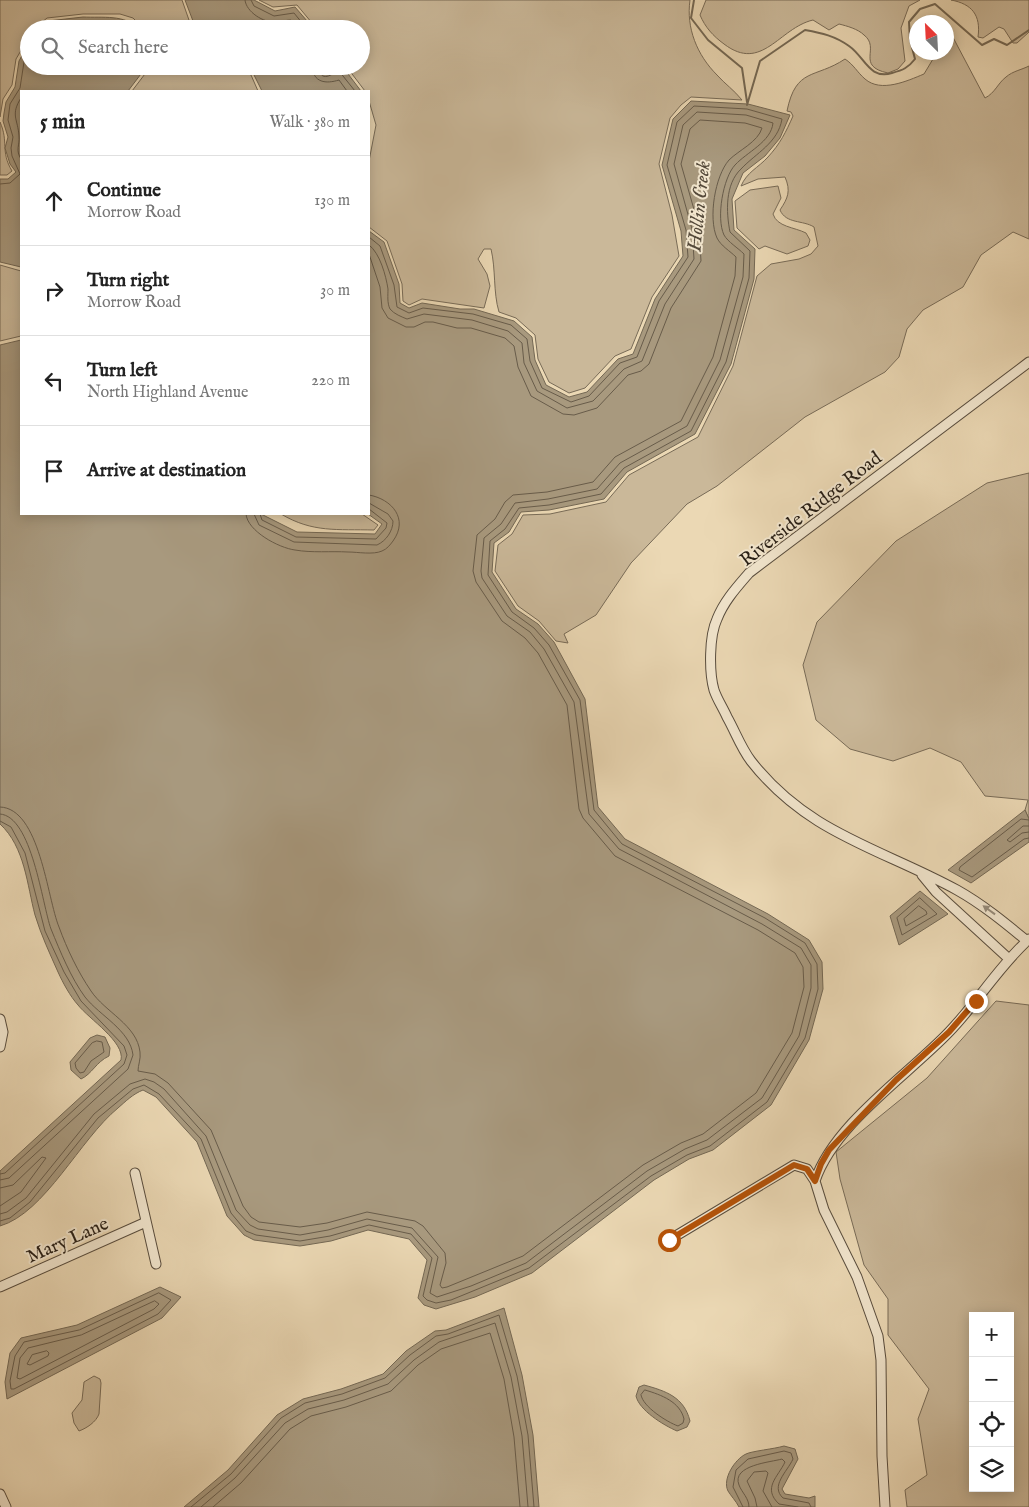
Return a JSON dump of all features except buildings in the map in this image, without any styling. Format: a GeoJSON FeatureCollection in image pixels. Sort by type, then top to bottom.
{"type":"FeatureCollection","features":[{"type":"Feature","properties":{"kind":"street","name":"Riverside Ridge Road"},"geometry":{"type":"LineString","coordinates":[[1028,940],[988,909],[956,889],[854,843],[816,821],[780,794],[749,759],[714,689],[710,652],[716,620],[728,598],[749,573],[1029,362]]}},
{"type":"Feature","properties":{"kind":"street","name":"Riverside Ridge Road"},"geometry":{"type":"LineString","coordinates":[[920,872],[936,892],[1008,958]]}},
{"type":"Feature","properties":{"kind":"street"},"geometry":{"type":"LineString","coordinates":[[815,1181],[821,1164],[829,1150],[896,1080],[949,1032],[1008,958],[1028,940]]}},
{"type":"Feature","properties":{"kind":"street"},"geometry":{"type":"LineString","coordinates":[[0,1019],[3,1032],[0,1047]]}},
{"type":"Feature","properties":{"kind":"street"},"geometry":{"type":"LineString","coordinates":[[669,1240],[794,1165],[807,1169],[815,1181],[824,1210],[858,1277],[878,1336],[881,1360],[882,1456],[885,1507]]}},
{"type":"Feature","properties":{"kind":"street"},"geometry":{"type":"LineString","coordinates":[[135,1174],[156,1264]]}},
{"type":"Feature","properties":{"kind":"street","name":"Mary Lane"},"geometry":{"type":"LineString","coordinates":[[0,1287],[146,1222]]}},
{"type":"Feature","properties":{"kind":"street"},"geometry":{"type":"LineString","coordinates":[[0,1494],[6,1507]]}},
{"type":"Feature","properties":{"kind":"shaded area"},"geometry":{"type":"Polygon","coordinates":[[[0,0],[182,0],[189,20],[135,20],[120,14],[83,14],[47,18],[45,20],[20,20],[20,52],[16,59],[12,85],[3,99],[0,117],[0,0]]]}},
{"type":"Feature","properties":{"kind":"shaded area"},"geometry":{"type":"Polygon","coordinates":[[[259,0],[690,0],[690,21],[694,40],[699,50],[710,67],[742,100],[691,97],[670,118],[659,164],[672,215],[679,256],[652,297],[631,349],[615,356],[585,388],[569,393],[549,382],[538,359],[535,335],[516,318],[499,312],[491,249],[484,249],[478,259],[487,274],[490,286],[484,308],[422,299],[409,305],[403,301],[402,284],[387,241],[370,228],[370,156],[376,125],[370,104],[370,90],[364,90],[353,75],[370,75],[370,20],[310,20],[297,5],[273,7],[259,0]]]}},
{"type":"Feature","properties":{"kind":"shaded area"},"geometry":{"type":"Polygon","coordinates":[[[706,0],[920,0],[909,6],[901,28],[905,61],[898,69],[888,73],[878,70],[873,66],[870,61],[869,40],[862,33],[839,24],[829,30],[813,20],[790,31],[760,51],[749,54],[737,52],[720,41],[704,23],[700,15],[706,0]]]}},
{"type":"Feature","properties":{"kind":"shaded area"},"geometry":{"type":"Polygon","coordinates":[[[951,0],[1029,0],[1029,32],[1017,43],[1013,43],[1004,29],[999,27],[983,38],[978,37],[978,22],[974,12],[964,4],[951,0]]]}},
{"type":"Feature","properties":{"kind":"shaded area"},"geometry":{"type":"Polygon","coordinates":[[[954,39],[985,98],[1003,79],[1029,66],[1029,239],[1013,232],[981,255],[963,287],[923,310],[907,329],[899,357],[885,372],[805,417],[717,486],[687,504],[631,563],[596,615],[564,634],[568,643],[556,641],[539,621],[518,606],[495,571],[498,545],[512,534],[523,515],[550,514],[606,502],[629,475],[698,437],[733,366],[757,276],[771,264],[799,259],[811,254],[818,246],[814,227],[786,218],[780,210],[788,194],[785,177],[758,179],[741,186],[743,181],[772,152],[785,133],[793,116],[791,112],[787,111],[791,97],[801,80],[845,59],[865,79],[879,85],[894,84],[924,74],[932,60],[954,60],[954,39]]]}},
{"type":"Feature","properties":{"kind":"shaded area"},"geometry":{"type":"Polygon","coordinates":[[[144,75],[251,75],[258,90],[133,90],[144,75]]]}},
{"type":"Feature","properties":{"kind":"shaded area"},"geometry":{"type":"Polygon","coordinates":[[[0,122],[4,135],[6,158],[12,171],[7,175],[0,175],[0,122]]]}},
{"type":"Feature","properties":{"kind":"shaded area"},"geometry":{"type":"Polygon","coordinates":[[[778,186],[781,198],[773,214],[775,218],[782,224],[806,233],[810,240],[808,246],[787,254],[765,246],[759,249],[737,228],[735,201],[750,190],[778,186]]]}},
{"type":"Feature","properties":{"kind":"shaded area"},"geometry":{"type":"Polygon","coordinates":[[[0,265],[20,271],[20,336],[0,341],[0,265]]]}},
{"type":"Feature","properties":{"kind":"shaded area"},"geometry":{"type":"Polygon","coordinates":[[[1029,473],[1029,819],[1025,810],[1028,800],[985,796],[961,762],[930,748],[893,761],[850,749],[816,720],[803,665],[817,622],[896,541],[987,483],[1029,473]]]}},
{"type":"Feature","properties":{"kind":"shaded area"},"geometry":{"type":"Polygon","coordinates":[[[283,515],[363,515],[378,525],[374,530],[337,530],[315,527],[283,515]]]}},
{"type":"Feature","properties":{"kind":"shaded area"},"geometry":{"type":"Polygon","coordinates":[[[996,1001],[1029,1005],[1029,1507],[907,1507],[905,1490],[927,1475],[918,1419],[929,1389],[888,1335],[888,1299],[864,1265],[840,1179],[836,1152],[927,1078],[996,1001]]]}},
{"type":"Feature","properties":{"kind":"shaded area"},"geometry":{"type":"Polygon","coordinates":[[[94,1376],[100,1379],[101,1383],[99,1414],[96,1420],[79,1431],[74,1423],[72,1413],[82,1400],[84,1382],[94,1376]]]}},
{"type":"Feature","properties":{"kind":"water"},"geometry":{"type":"Polygon","coordinates":[[[185,0],[254,0],[275,11],[295,7],[306,20],[193,20],[185,0]]]}},
{"type":"Feature","properties":{"kind":"water"},"geometry":{"type":"Polygon","coordinates":[[[106,17],[124,20],[57,20],[106,17]]]}},
{"type":"Feature","properties":{"kind":"water"},"geometry":{"type":"Polygon","coordinates":[[[20,59],[20,75],[140,75],[129,90],[20,90],[20,267],[0,262],[0,179],[8,179],[16,172],[10,164],[5,148],[8,137],[3,121],[6,102],[15,87],[20,59]]]}},
{"type":"Feature","properties":{"kind":"water"},"geometry":{"type":"Polygon","coordinates":[[[254,75],[349,75],[360,90],[262,90],[254,75]]]}},
{"type":"Feature","properties":{"kind":"water"},"geometry":{"type":"Polygon","coordinates":[[[691,101],[748,104],[790,115],[780,138],[765,156],[743,173],[732,199],[734,230],[755,249],[754,279],[731,364],[695,434],[627,472],[604,499],[549,510],[521,512],[509,532],[494,543],[492,572],[516,609],[538,624],[554,642],[585,699],[598,807],[625,839],[768,914],[809,940],[822,962],[823,989],[809,1040],[771,1105],[713,1150],[689,1159],[654,1180],[532,1273],[475,1297],[436,1309],[424,1305],[418,1298],[427,1260],[409,1239],[368,1230],[331,1241],[300,1246],[254,1240],[244,1235],[227,1216],[197,1142],[156,1097],[143,1090],[130,1098],[104,1121],[62,1174],[32,1206],[16,1218],[0,1226],[0,1171],[121,1060],[121,1053],[112,1038],[78,1005],[62,981],[37,922],[20,855],[8,833],[0,824],[0,345],[20,340],[20,515],[263,515],[297,532],[375,534],[382,524],[369,515],[370,232],[384,242],[399,284],[400,303],[409,308],[422,303],[460,309],[474,309],[514,321],[532,337],[535,360],[546,385],[569,397],[587,392],[618,359],[633,354],[655,299],[683,256],[681,231],[662,165],[673,119],[691,101]]]}},
{"type":"Feature","properties":{"kind":"water"},"geometry":{"type":"Polygon","coordinates":[[[1025,810],[1029,819],[1029,842],[971,883],[948,870],[1025,810]]]}},
{"type":"Feature","properties":{"kind":"water"},"geometry":{"type":"Polygon","coordinates":[[[920,891],[948,914],[899,945],[890,916],[920,891]]]}},
{"type":"Feature","properties":{"kind":"water"},"geometry":{"type":"Polygon","coordinates":[[[97,1035],[105,1037],[110,1048],[109,1056],[81,1079],[71,1070],[70,1062],[90,1038],[97,1035]]]}},
{"type":"Feature","properties":{"kind":"water"},"geometry":{"type":"Polygon","coordinates":[[[160,1287],[181,1297],[162,1318],[7,1399],[5,1382],[10,1353],[21,1338],[77,1325],[160,1287]]]}},
{"type":"Feature","properties":{"kind":"water"},"geometry":{"type":"Polygon","coordinates":[[[504,1308],[522,1375],[533,1435],[539,1507],[184,1507],[228,1470],[277,1415],[303,1399],[341,1389],[383,1374],[406,1351],[435,1331],[446,1330],[504,1308]]]}},
{"type":"Feature","properties":{"kind":"water"},"geometry":{"type":"Polygon","coordinates":[[[644,1385],[667,1393],[679,1401],[690,1421],[687,1427],[677,1431],[647,1412],[636,1396],[639,1387],[644,1385]]]}},
{"type":"Feature","properties":{"kind":"water"},"geometry":{"type":"Polygon","coordinates":[[[784,1446],[795,1449],[798,1459],[782,1489],[785,1494],[809,1498],[815,1496],[815,1507],[739,1507],[728,1491],[727,1486],[728,1475],[734,1465],[746,1454],[784,1446]]]}},
{"type":"Feature","properties":{"kind":"waterway"},"geometry":{"type":"LineString","coordinates":[[694,0],[691,18],[708,40],[742,68],[747,102]]}},
{"type":"Feature","properties":{"kind":"waterway","name":"Hollin Creek"},"geometry":{"type":"LineString","coordinates":[[747,105],[760,61],[805,30],[828,35],[839,40],[849,46],[873,70],[884,74],[902,70],[915,59],[910,40],[909,22],[920,9],[935,4],[982,45],[994,39],[1007,45],[1029,30]]}},
{"type":"Feature","properties":{"kind":"route"},"geometry":{"type":"LineString","coordinates":[[669,1240],[784,1169],[794,1165],[804,1167],[815,1181],[821,1164],[829,1150],[896,1080],[949,1032],[976,1001]]}}]}
